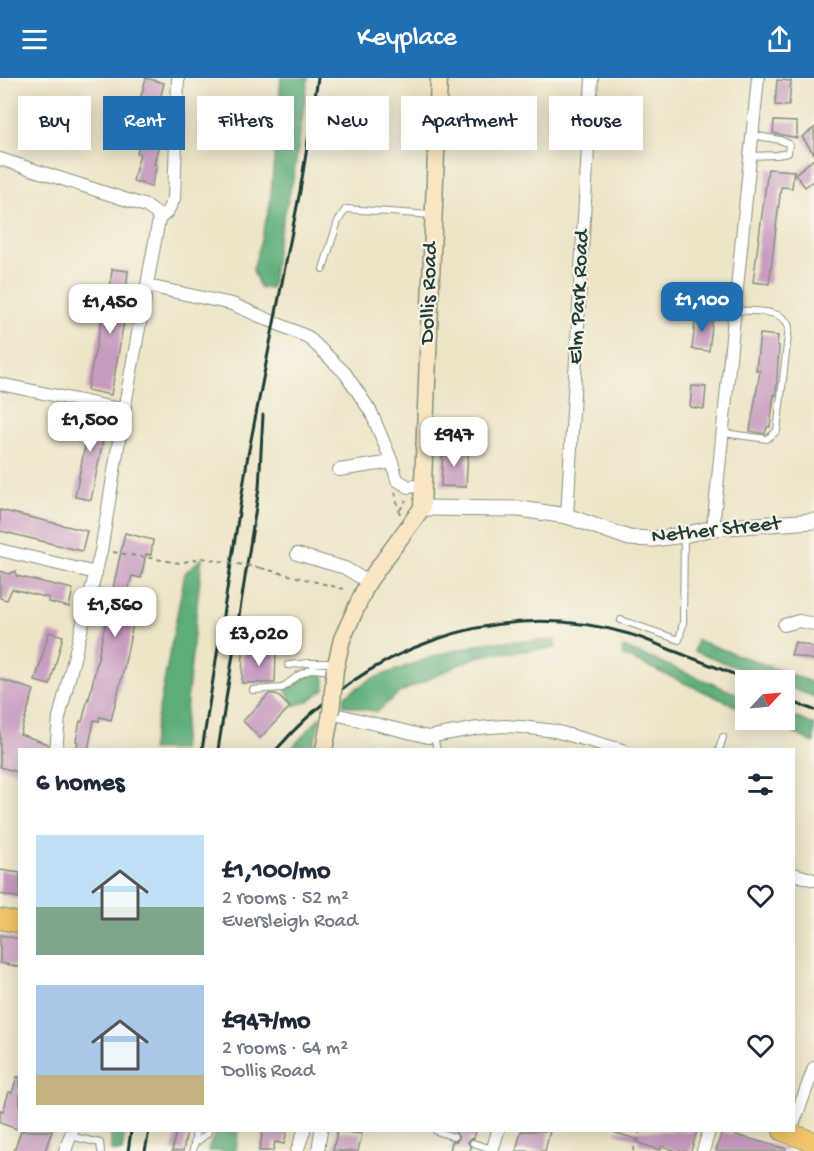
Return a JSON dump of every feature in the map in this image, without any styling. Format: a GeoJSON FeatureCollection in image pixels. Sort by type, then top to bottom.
{"type":"FeatureCollection","features":[{"type":"Feature","properties":{"kind":"main road","name":"Dollis Road"},"geometry":{"type":"LineString","coordinates":[[422,508],[439,78]]}},
{"type":"Feature","properties":{"kind":"main road"},"geometry":{"type":"LineString","coordinates":[[324,748],[331,713],[335,668],[342,639],[366,588],[422,508]]}},
{"type":"Feature","properties":{"kind":"main road"},"geometry":{"type":"LineString","coordinates":[[0,919],[18,923]]}},
{"type":"Feature","properties":{"kind":"main road"},"geometry":{"type":"LineString","coordinates":[[795,1132],[814,1142]]}},
{"type":"Feature","properties":{"kind":"street"},"geometry":{"type":"LineString","coordinates":[[159,219],[167,212],[174,199],[178,78]]}},
{"type":"Feature","properties":{"kind":"street","name":"Elm Park Road"},"geometry":{"type":"LineString","coordinates":[[567,516],[592,78]]}},
{"type":"Feature","properties":{"kind":"street"},"geometry":{"type":"LineString","coordinates":[[713,528],[758,78]]}},
{"type":"Feature","properties":{"kind":"street"},"geometry":{"type":"LineString","coordinates":[[0,159],[146,206],[156,213],[159,219],[101,551],[59,718],[56,748]]}},
{"type":"Feature","properties":{"kind":"street"},"geometry":{"type":"LineString","coordinates":[[148,286],[232,304],[308,337],[345,373],[371,412],[397,480],[409,487],[423,485]]}},
{"type":"Feature","properties":{"kind":"street"},"geometry":{"type":"LineString","coordinates":[[0,384],[124,410]]}},
{"type":"Feature","properties":{"kind":"street"},"geometry":{"type":"LineString","coordinates":[[339,470],[392,462]]}},
{"type":"Feature","properties":{"kind":"street","name":"Nether Street"},"geometry":{"type":"LineString","coordinates":[[422,508],[520,508],[567,516],[629,538],[653,539],[713,528],[814,522]]}},
{"type":"Feature","properties":{"kind":"street"},"geometry":{"type":"LineString","coordinates":[[0,550],[96,573]]}},
{"type":"Feature","properties":{"kind":"street"},"geometry":{"type":"LineString","coordinates":[[297,554],[345,568],[366,588]]}},
{"type":"Feature","properties":{"kind":"street"},"geometry":{"type":"LineString","coordinates":[[784,626],[799,621],[814,624]]}},
{"type":"Feature","properties":{"kind":"street"},"geometry":{"type":"LineString","coordinates":[[331,713],[436,744],[478,729],[504,726],[555,731],[615,748]]}},
{"type":"Feature","properties":{"kind":"street"},"geometry":{"type":"LineString","coordinates":[[795,874],[814,880]]}},
{"type":"Feature","properties":{"kind":"street"},"geometry":{"type":"LineString","coordinates":[[795,1114],[814,1068]]}},
{"type":"Feature","properties":{"kind":"street"},"geometry":{"type":"LineString","coordinates":[[297,1151],[304,1132]]}},
{"type":"Feature","properties":{"kind":"street"},"geometry":{"type":"LineString","coordinates":[[318,1151],[321,1132]]}},
{"type":"Feature","properties":{"kind":"street"},"geometry":{"type":"LineString","coordinates":[[492,1150],[498,1132]]}},
{"type":"Feature","properties":{"kind":"street"},"geometry":{"type":"LineString","coordinates":[[703,1151],[709,1132]]}},
{"type":"Feature","properties":{"kind":"street"},"geometry":{"type":"LineString","coordinates":[[65,1151],[71,1134]]}},
{"type":"Feature","properties":{"kind":"lane"},"geometry":{"type":"LineString","coordinates":[[750,156],[788,153],[789,144],[752,135]]}},
{"type":"Feature","properties":{"kind":"lane"},"geometry":{"type":"LineString","coordinates":[[323,269],[338,221],[346,209],[432,215]]}},
{"type":"Feature","properties":{"kind":"lane"},"geometry":{"type":"LineString","coordinates":[[722,432],[767,439],[777,431],[789,327],[785,319],[777,314],[735,310]]}},
{"type":"Feature","properties":{"kind":"lane"},"geometry":{"type":"LineString","coordinates":[[425,442],[466,444],[470,447]]}},
{"type":"Feature","properties":{"kind":"lane"},"geometry":{"type":"LineString","coordinates":[[621,620],[680,640],[683,623],[684,535]]}},
{"type":"Feature","properties":{"kind":"lane"},"geometry":{"type":"LineString","coordinates":[[288,665],[308,663],[335,668]]}},
{"type":"Feature","properties":{"kind":"lane"},"geometry":{"type":"LineString","coordinates":[[254,690],[282,688],[299,675],[312,669],[335,668]]}},
{"type":"Feature","properties":{"kind":"lane"},"geometry":{"type":"LineString","coordinates":[[720,748],[723,737]]}},
{"type":"Feature","properties":{"kind":"lane"},"geometry":{"type":"LineString","coordinates":[[193,1151],[196,1132]]}},
{"type":"Feature","properties":{"kind":"lane"},"geometry":{"type":"LineString","coordinates":[[195,1143],[208,1132]]}},
{"type":"Feature","properties":{"kind":"lane"},"geometry":{"type":"LineString","coordinates":[[439,1132],[454,1137]]}},
{"type":"Feature","properties":{"kind":"lane"},"geometry":{"type":"LineString","coordinates":[[71,1134],[100,1143],[101,1151]]}},
{"type":"Feature","properties":{"kind":"lane"},"geometry":{"type":"LineString","coordinates":[[473,1143],[492,1150]]}},
{"type":"Feature","properties":{"kind":"path"},"geometry":{"type":"LineString","coordinates":[[397,480],[395,491],[399,513],[399,539]]}},
{"type":"Feature","properties":{"kind":"path"},"geometry":{"type":"LineString","coordinates":[[399,513],[406,500]]}},
{"type":"Feature","properties":{"kind":"path"},"geometry":{"type":"LineString","coordinates":[[101,551],[180,563],[202,558],[366,588]]}},
{"type":"Feature","properties":{"kind":"path"},"geometry":{"type":"LineString","coordinates":[[633,1151],[640,1132]]}},
{"type":"Feature","properties":{"kind":"green space"},"geometry":{"type":"Polygon","coordinates":[[[281,78],[308,78],[294,175],[277,244],[272,288],[260,288],[253,270],[270,205],[275,150],[294,150],[294,96],[279,96],[281,78]]]}},
{"type":"Feature","properties":{"kind":"green space"},"geometry":{"type":"Polygon","coordinates":[[[202,558],[182,748],[151,748],[185,573],[202,558]]]}},
{"type":"Feature","properties":{"kind":"green space"},"geometry":{"type":"Polygon","coordinates":[[[555,640],[556,648],[489,654],[471,659],[399,693],[377,712],[343,705],[345,696],[371,679],[441,654],[488,642],[555,640]]]}},
{"type":"Feature","properties":{"kind":"green space"},"geometry":{"type":"Polygon","coordinates":[[[697,640],[779,670],[743,670],[694,651],[697,640]]]}},
{"type":"Feature","properties":{"kind":"green space"},"geometry":{"type":"Polygon","coordinates":[[[623,647],[735,693],[735,706],[622,655],[623,647]]]}},
{"type":"Feature","properties":{"kind":"green space"},"geometry":{"type":"Polygon","coordinates":[[[313,672],[324,673],[325,689],[308,701],[294,706],[286,690],[313,672]]]}},
{"type":"Feature","properties":{"kind":"green space"},"geometry":{"type":"Polygon","coordinates":[[[795,676],[814,683],[814,697],[795,690],[795,676]]]}},
{"type":"Feature","properties":{"kind":"green space"},"geometry":{"type":"Polygon","coordinates":[[[321,716],[313,748],[292,748],[321,716]]]}},
{"type":"Feature","properties":{"kind":"green space"},"geometry":{"type":"Polygon","coordinates":[[[795,717],[814,725],[814,743],[787,730],[795,730],[795,717]]]}},
{"type":"Feature","properties":{"kind":"green space"},"geometry":{"type":"Polygon","coordinates":[[[111,1132],[125,1132],[122,1151],[111,1151],[111,1132]]]}},
{"type":"Feature","properties":{"kind":"green space"},"geometry":{"type":"Polygon","coordinates":[[[215,1132],[238,1132],[236,1151],[208,1151],[215,1132]]]}},
{"type":"Feature","properties":{"kind":"building"},"geometry":{"type":"Polygon","coordinates":[[[146,78],[164,83],[161,96],[141,96],[146,78]]]}},
{"type":"Feature","properties":{"kind":"building"},"geometry":{"type":"Polygon","coordinates":[[[777,80],[791,81],[789,106],[775,105],[777,80]]]}},
{"type":"Feature","properties":{"kind":"building"},"geometry":{"type":"Polygon","coordinates":[[[774,121],[797,122],[797,138],[773,133],[774,121]]]}},
{"type":"Feature","properties":{"kind":"building"},"geometry":{"type":"Polygon","coordinates":[[[814,128],[814,154],[802,137],[814,128]]]}},
{"type":"Feature","properties":{"kind":"building"},"geometry":{"type":"Polygon","coordinates":[[[138,150],[158,150],[154,164],[157,165],[151,187],[133,181],[140,154],[137,153],[138,150]]]}},
{"type":"Feature","properties":{"kind":"building"},"geometry":{"type":"Polygon","coordinates":[[[814,159],[814,180],[805,187],[795,174],[814,159]]]}},
{"type":"Feature","properties":{"kind":"building"},"geometry":{"type":"Polygon","coordinates":[[[768,169],[794,171],[792,188],[781,187],[769,284],[753,282],[768,169]]]}},
{"type":"Feature","properties":{"kind":"building"},"geometry":{"type":"Polygon","coordinates":[[[112,269],[128,271],[126,293],[129,293],[111,395],[87,390],[108,290],[110,290],[112,269]]]}},
{"type":"Feature","properties":{"kind":"building"},"geometry":{"type":"Polygon","coordinates":[[[696,315],[713,317],[709,351],[692,349],[696,315]]]}},
{"type":"Feature","properties":{"kind":"building"},"geometry":{"type":"Polygon","coordinates":[[[760,334],[778,336],[777,345],[779,346],[776,395],[774,395],[770,427],[767,427],[765,434],[750,431],[760,371],[756,370],[760,334]]]}},
{"type":"Feature","properties":{"kind":"building"},"geometry":{"type":"Polygon","coordinates":[[[692,386],[706,387],[704,409],[690,407],[692,386]]]}},
{"type":"Feature","properties":{"kind":"building"},"geometry":{"type":"Polygon","coordinates":[[[78,415],[107,420],[91,500],[75,497],[87,435],[74,433],[78,415]]]}},
{"type":"Feature","properties":{"kind":"building"},"geometry":{"type":"Polygon","coordinates":[[[443,448],[468,452],[466,487],[441,486],[443,448]]]}},
{"type":"Feature","properties":{"kind":"building"},"geometry":{"type":"Polygon","coordinates":[[[0,510],[87,531],[82,551],[0,531],[0,510]]]}},
{"type":"Feature","properties":{"kind":"building"},"geometry":{"type":"Polygon","coordinates":[[[125,533],[153,540],[151,555],[146,554],[141,578],[132,576],[127,593],[139,595],[111,720],[100,717],[99,721],[94,720],[88,748],[76,748],[80,721],[82,722],[125,533]]]}},
{"type":"Feature","properties":{"kind":"building"},"geometry":{"type":"Polygon","coordinates":[[[0,571],[9,574],[16,571],[16,576],[73,589],[69,607],[48,602],[49,598],[12,589],[7,600],[0,598],[0,571]]]}},
{"type":"Feature","properties":{"kind":"building"},"geometry":{"type":"Polygon","coordinates":[[[49,632],[63,636],[50,685],[35,681],[49,632]]]}},
{"type":"Feature","properties":{"kind":"building"},"geometry":{"type":"Polygon","coordinates":[[[795,642],[814,647],[814,660],[791,655],[795,642]]]}},
{"type":"Feature","properties":{"kind":"building"},"geometry":{"type":"Polygon","coordinates":[[[243,651],[276,652],[275,683],[242,683],[243,651]]]}},
{"type":"Feature","properties":{"kind":"building"},"geometry":{"type":"Polygon","coordinates":[[[0,679],[34,690],[20,734],[48,744],[48,748],[18,748],[18,772],[0,767],[0,679]]]}},
{"type":"Feature","properties":{"kind":"building"},"geometry":{"type":"Polygon","coordinates":[[[269,694],[276,694],[290,707],[260,738],[243,721],[269,694]]]}},
{"type":"Feature","properties":{"kind":"building"},"geometry":{"type":"Polygon","coordinates":[[[0,870],[18,873],[18,898],[0,894],[0,870]]]}},
{"type":"Feature","properties":{"kind":"building"},"geometry":{"type":"Polygon","coordinates":[[[0,935],[18,939],[18,967],[0,963],[0,935]]]}},
{"type":"Feature","properties":{"kind":"building"},"geometry":{"type":"Polygon","coordinates":[[[18,1077],[18,1129],[0,1123],[0,1110],[3,1111],[9,1092],[12,1093],[18,1077]]]}},
{"type":"Feature","properties":{"kind":"building"},"geometry":{"type":"Polygon","coordinates":[[[21,1132],[52,1132],[45,1151],[14,1151],[21,1132]]]}},
{"type":"Feature","properties":{"kind":"building"},"geometry":{"type":"Polygon","coordinates":[[[176,1132],[187,1132],[183,1151],[172,1151],[176,1132]]]}},
{"type":"Feature","properties":{"kind":"building"},"geometry":{"type":"Polygon","coordinates":[[[263,1132],[287,1132],[284,1144],[275,1142],[273,1151],[259,1151],[263,1132]]]}},
{"type":"Feature","properties":{"kind":"building"},"geometry":{"type":"Polygon","coordinates":[[[337,1132],[362,1134],[358,1151],[333,1151],[337,1132]]]}},
{"type":"Feature","properties":{"kind":"building"},"geometry":{"type":"Polygon","coordinates":[[[456,1132],[476,1132],[474,1138],[468,1142],[470,1151],[450,1151],[452,1142],[459,1138],[456,1132]]]}},
{"type":"Feature","properties":{"kind":"building"},"geometry":{"type":"Polygon","coordinates":[[[521,1132],[550,1132],[545,1151],[516,1151],[521,1132]]]}},
{"type":"Feature","properties":{"kind":"building"},"geometry":{"type":"Polygon","coordinates":[[[697,1132],[691,1151],[676,1151],[662,1146],[660,1150],[616,1133],[697,1132]]]}},
{"type":"Feature","properties":{"kind":"building"},"geometry":{"type":"Polygon","coordinates":[[[722,1132],[786,1149],[785,1151],[716,1151],[722,1132]]]}},
{"type":"Feature","properties":{"kind":"railway"},"geometry":{"type":"LineString","coordinates":[[202,748],[248,455],[300,191],[318,78]]}},
{"type":"Feature","properties":{"kind":"railway"},"geometry":{"type":"LineString","coordinates":[[218,748],[259,488],[263,415]]}},
{"type":"Feature","properties":{"kind":"railway"},"geometry":{"type":"LineString","coordinates":[[278,748],[311,714],[350,684],[391,658],[436,640],[482,627],[530,622],[579,624],[629,634],[735,675]]}},
{"type":"Feature","properties":{"kind":"railway"},"geometry":{"type":"LineString","coordinates":[[795,703],[814,710]]}},
{"type":"Feature","properties":{"kind":"railway"},"geometry":{"type":"LineString","coordinates":[[128,1151],[131,1132]]}},
{"type":"Feature","properties":{"kind":"railway"},"geometry":{"type":"LineString","coordinates":[[145,1151],[149,1132]]}}]}
